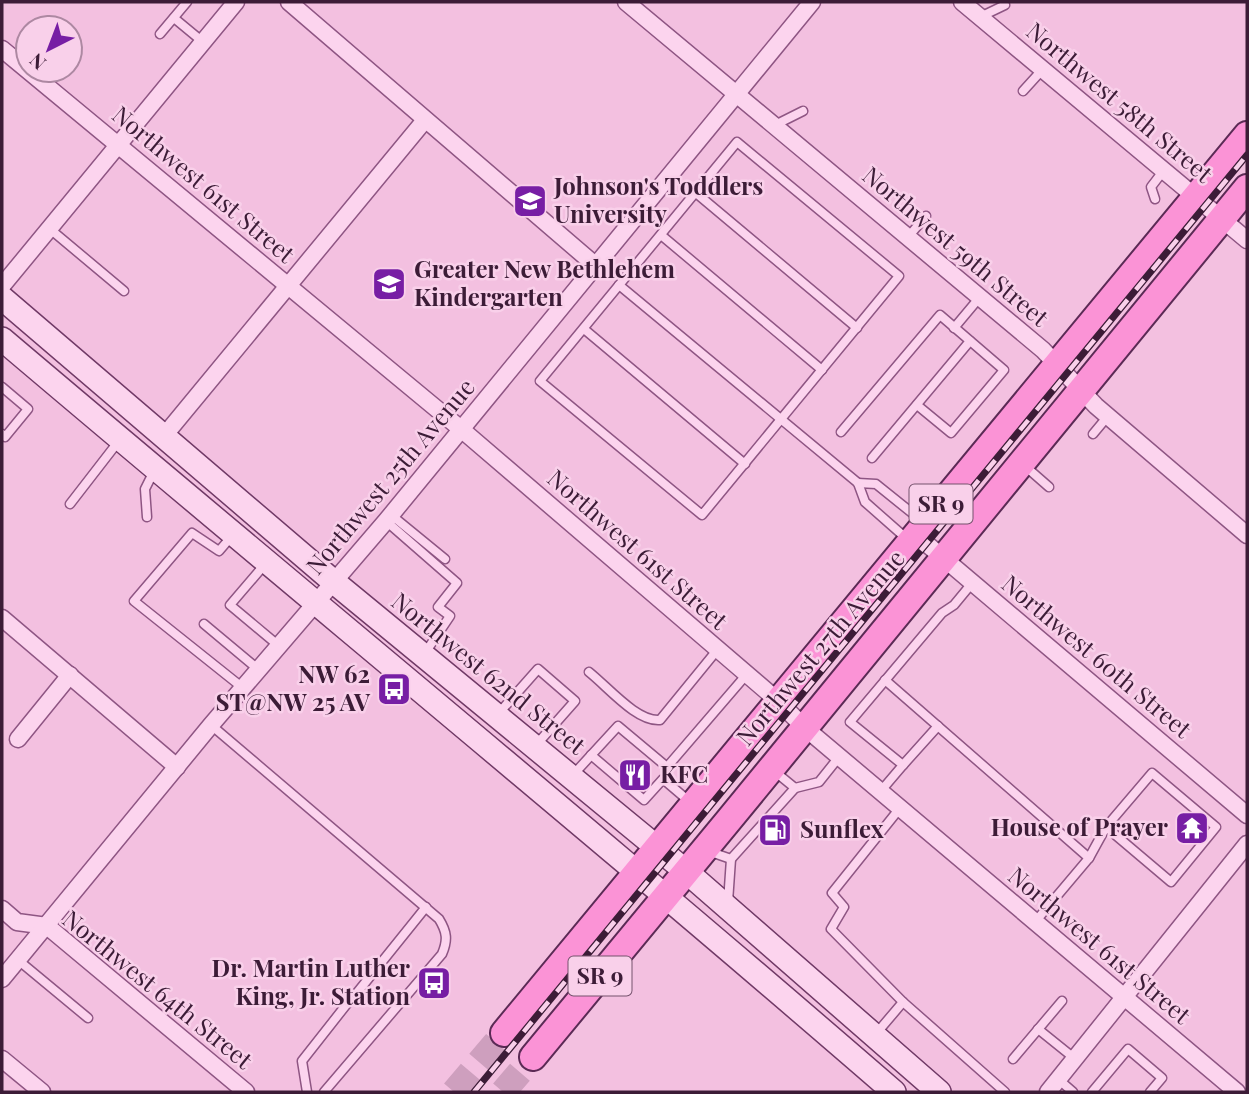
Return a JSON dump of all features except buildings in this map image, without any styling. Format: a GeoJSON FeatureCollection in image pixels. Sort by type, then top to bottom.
{"type":"FeatureCollection","features":[{"type":"Feature","properties":{"kind":"main road","name":"Northwest 27th Avenue"},"geometry":{"type":"LineString","coordinates":[[504,1033],[1247,135]]}},
{"type":"Feature","properties":{"kind":"main road","name":"Northwest 27th Avenue"},"geometry":{"type":"LineString","coordinates":[[533,1057],[688,873],[942,556],[1247,188]]}},
{"type":"Feature","properties":{"kind":"main road","name":"Northwest 62nd Street"},"geometry":{"type":"LineString","coordinates":[[2,299],[334,582],[688,873],[939,1092]]}},
{"type":"Feature","properties":{"kind":"main road"},"geometry":{"type":"LineString","coordinates":[[2,339],[233,536],[668,895],[894,1092]]}},
{"type":"Feature","properties":{"kind":"street"},"geometry":{"type":"LineString","coordinates":[[2,286],[236,2]]}},
{"type":"Feature","properties":{"kind":"street"},"geometry":{"type":"LineString","coordinates":[[289,2],[595,265]]}},
{"type":"Feature","properties":{"kind":"street","name":"Northwest 59th Street"},"geometry":{"type":"LineString","coordinates":[[626,2],[980,298],[1057,365],[1108,416],[1247,534]]}},
{"type":"Feature","properties":{"kind":"street","name":"Northwest 25th Avenue"},"geometry":{"type":"LineString","coordinates":[[2,979],[211,725],[388,518],[812,2]]}},
{"type":"Feature","properties":{"kind":"street","name":"Northwest 58th Street"},"geometry":{"type":"LineString","coordinates":[[962,2],[1247,240]]}},
{"type":"Feature","properties":{"kind":"street","name":"Northwest 61st Street"},"geometry":{"type":"LineString","coordinates":[[2,49],[461,429],[777,700],[839,757],[1237,1092]]}},
{"type":"Feature","properties":{"kind":"street"},"geometry":{"type":"LineString","coordinates":[[164,436],[425,120]]}},
{"type":"Feature","properties":{"kind":"street","name":"Northwest 60th Street"},"geometry":{"type":"LineString","coordinates":[[916,533],[1247,815]]}},
{"type":"Feature","properties":{"kind":"street"},"geometry":{"type":"LineString","coordinates":[[2,618],[177,766]]}},
{"type":"Feature","properties":{"kind":"street"},"geometry":{"type":"LineString","coordinates":[[18,739],[70,675]]}},
{"type":"Feature","properties":{"kind":"street"},"geometry":{"type":"LineString","coordinates":[[1048,1092],[1247,844]]}},
{"type":"Feature","properties":{"kind":"street","name":"Northwest 64th Street"},"geometry":{"type":"LineString","coordinates":[[2,909],[17,922],[47,926],[246,1092]]}},
{"type":"Feature","properties":{"kind":"street"},"geometry":{"type":"LineString","coordinates":[[2,1059],[42,1092]]}},
{"type":"Feature","properties":{"kind":"lane"},"geometry":{"type":"LineString","coordinates":[[160,34],[187,2]]}},
{"type":"Feature","properties":{"kind":"lane"},"geometry":{"type":"LineString","coordinates":[[980,17],[1005,5]]}},
{"type":"Feature","properties":{"kind":"lane"},"geometry":{"type":"LineString","coordinates":[[174,18],[203,42]]}},
{"type":"Feature","properties":{"kind":"lane"},"geometry":{"type":"LineString","coordinates":[[1023,91],[1042,69]]}},
{"type":"Feature","properties":{"kind":"lane"},"geometry":{"type":"LineString","coordinates":[[775,125],[803,111]]}},
{"type":"Feature","properties":{"kind":"lane"},"geometry":{"type":"LineString","coordinates":[[737,142],[900,276],[702,515],[540,381],[661,235],[737,142]]}},
{"type":"Feature","properties":{"kind":"lane"},"geometry":{"type":"LineString","coordinates":[[1156,199],[1151,187],[1164,170]]}},
{"type":"Feature","properties":{"kind":"lane"},"geometry":{"type":"LineString","coordinates":[[696,193],[857,328]]}},
{"type":"Feature","properties":{"kind":"lane"},"geometry":{"type":"LineString","coordinates":[[908,237],[926,216]]}},
{"type":"Feature","properties":{"kind":"lane"},"geometry":{"type":"LineString","coordinates":[[50,229],[124,291]]}},
{"type":"Feature","properties":{"kind":"lane"},"geometry":{"type":"LineString","coordinates":[[661,235],[822,370]]}},
{"type":"Feature","properties":{"kind":"lane"},"geometry":{"type":"LineString","coordinates":[[619,285],[858,483],[865,502],[916,533]]}},
{"type":"Feature","properties":{"kind":"lane"},"geometry":{"type":"LineString","coordinates":[[954,328],[980,298]]}},
{"type":"Feature","properties":{"kind":"lane"},"geometry":{"type":"LineString","coordinates":[[841,432],[940,315],[1004,370],[951,433],[917,405]]}},
{"type":"Feature","properties":{"kind":"lane"},"geometry":{"type":"LineString","coordinates":[[584,329],[745,464]]}},
{"type":"Feature","properties":{"kind":"lane"},"geometry":{"type":"LineString","coordinates":[[872,458],[970,341]]}},
{"type":"Feature","properties":{"kind":"lane"},"geometry":{"type":"LineString","coordinates":[[2,387],[28,409],[5,437],[2,434]]}},
{"type":"Feature","properties":{"kind":"lane"},"geometry":{"type":"LineString","coordinates":[[1093,434],[1108,416]]}},
{"type":"Feature","properties":{"kind":"lane"},"geometry":{"type":"LineString","coordinates":[[70,504],[120,440]]}},
{"type":"Feature","properties":{"kind":"lane"},"geometry":{"type":"LineString","coordinates":[[1021,462],[1049,487]]}},
{"type":"Feature","properties":{"kind":"lane"},"geometry":{"type":"LineString","coordinates":[[147,517],[145,489],[155,469]]}},
{"type":"Feature","properties":{"kind":"lane"},"geometry":{"type":"LineString","coordinates":[[858,483],[876,484],[916,533]]}},
{"type":"Feature","properties":{"kind":"lane"},"geometry":{"type":"LineString","coordinates":[[388,518],[445,559]]}},
{"type":"Feature","properties":{"kind":"lane"},"geometry":{"type":"LineString","coordinates":[[388,518],[457,583],[438,607],[450,616],[423,655]]}},
{"type":"Feature","properties":{"kind":"lane"},"geometry":{"type":"LineString","coordinates":[[233,536],[219,551],[192,533],[134,601],[243,688]]}},
{"type":"Feature","properties":{"kind":"lane"},"geometry":{"type":"LineString","coordinates":[[266,563],[230,605],[279,646]]}},
{"type":"Feature","properties":{"kind":"lane"},"geometry":{"type":"LineString","coordinates":[[903,765],[850,722],[973,582]]}},
{"type":"Feature","properties":{"kind":"lane"},"geometry":{"type":"LineString","coordinates":[[204,624],[259,670]]}},
{"type":"Feature","properties":{"kind":"lane"},"geometry":{"type":"LineString","coordinates":[[589,672],[627,703],[633,714],[649,721],[660,720],[718,649]]}},
{"type":"Feature","properties":{"kind":"lane"},"geometry":{"type":"LineString","coordinates":[[498,715],[538,669],[575,701],[535,747]]}},
{"type":"Feature","properties":{"kind":"lane"},"geometry":{"type":"LineString","coordinates":[[591,755],[644,800],[663,779],[667,767],[747,674]]}},
{"type":"Feature","properties":{"kind":"lane"},"geometry":{"type":"LineString","coordinates":[[885,680],[1089,858]]}},
{"type":"Feature","properties":{"kind":"lane"},"geometry":{"type":"LineString","coordinates":[[211,725],[426,907],[446,929],[447,942],[442,954],[324,1092]]}},
{"type":"Feature","properties":{"kind":"lane"},"geometry":{"type":"LineString","coordinates":[[572,776],[618,726],[667,767]]}},
{"type":"Feature","properties":{"kind":"lane"},"geometry":{"type":"LineString","coordinates":[[880,792],[938,726]]}},
{"type":"Feature","properties":{"kind":"lane"},"geometry":{"type":"LineString","coordinates":[[727,908],[731,859],[795,788],[819,782],[839,757]]}},
{"type":"Feature","properties":{"kind":"lane"},"geometry":{"type":"LineString","coordinates":[[771,768],[795,788]]}},
{"type":"Feature","properties":{"kind":"lane"},"geometry":{"type":"LineString","coordinates":[[1035,922],[1089,858],[1106,827],[1152,773],[1216,827],[1171,882],[1106,827]]}},
{"type":"Feature","properties":{"kind":"lane"},"geometry":{"type":"LineString","coordinates":[[663,779],[693,804]]}},
{"type":"Feature","properties":{"kind":"lane"},"geometry":{"type":"LineString","coordinates":[[900,808],[832,893],[844,907],[831,929],[903,1002],[1004,1092]]}},
{"type":"Feature","properties":{"kind":"lane"},"geometry":{"type":"LineString","coordinates":[[706,850],[731,859]]}},
{"type":"Feature","properties":{"kind":"lane"},"geometry":{"type":"LineString","coordinates":[[307,1092],[302,1060],[426,907]]}},
{"type":"Feature","properties":{"kind":"lane"},"geometry":{"type":"LineString","coordinates":[[18,960],[88,1018]]}},
{"type":"Feature","properties":{"kind":"lane"},"geometry":{"type":"LineString","coordinates":[[1013,1059],[1062,1001]]}},
{"type":"Feature","properties":{"kind":"lane"},"geometry":{"type":"LineString","coordinates":[[874,1036],[903,1002]]}},
{"type":"Feature","properties":{"kind":"lane"},"geometry":{"type":"LineString","coordinates":[[1038,1028],[1074,1059]]}},
{"type":"Feature","properties":{"kind":"lane"},"geometry":{"type":"LineString","coordinates":[[1091,1092],[1128,1049],[1162,1078],[1150,1092]]}},
{"type":"Feature","properties":{"kind":"lane"},"geometry":{"type":"LineString","coordinates":[[1058,1079],[1073,1092]]}},
{"type":"Feature","properties":{"kind":"tunnel"},"geometry":{"type":"LineString","coordinates":[[454,1092],[504,1033]]}},
{"type":"Feature","properties":{"kind":"tunnel"},"geometry":{"type":"LineString","coordinates":[[503,1092],[533,1057]]}},
{"type":"Feature","properties":{"kind":"railway"},"geometry":{"type":"LineString","coordinates":[[474,1092],[1247,155]]}},
{"type":"Feature","properties":{"kind":"place","name":"Johnson's Toddlers University"},"geometry":{"type":"Point","coordinates":[530,201]}},
{"type":"Feature","properties":{"kind":"place","name":"Greater New Bethlehem Kindergarten"},"geometry":{"type":"Point","coordinates":[389,284]}},
{"type":"Feature","properties":{"kind":"place","name":"NW 62 ST@NW 25 AV"},"geometry":{"type":"Point","coordinates":[394,689]}},
{"type":"Feature","properties":{"kind":"place","name":"KFC"},"geometry":{"type":"Point","coordinates":[635,775]}},
{"type":"Feature","properties":{"kind":"place","name":"House of Prayer"},"geometry":{"type":"Point","coordinates":[1192,828]}},
{"type":"Feature","properties":{"kind":"place","name":"Sunflex"},"geometry":{"type":"Point","coordinates":[775,830]}},
{"type":"Feature","properties":{"kind":"place","name":"Dr. Martin Luther King, Jr. Station"},"geometry":{"type":"Point","coordinates":[434,983]}}]}
